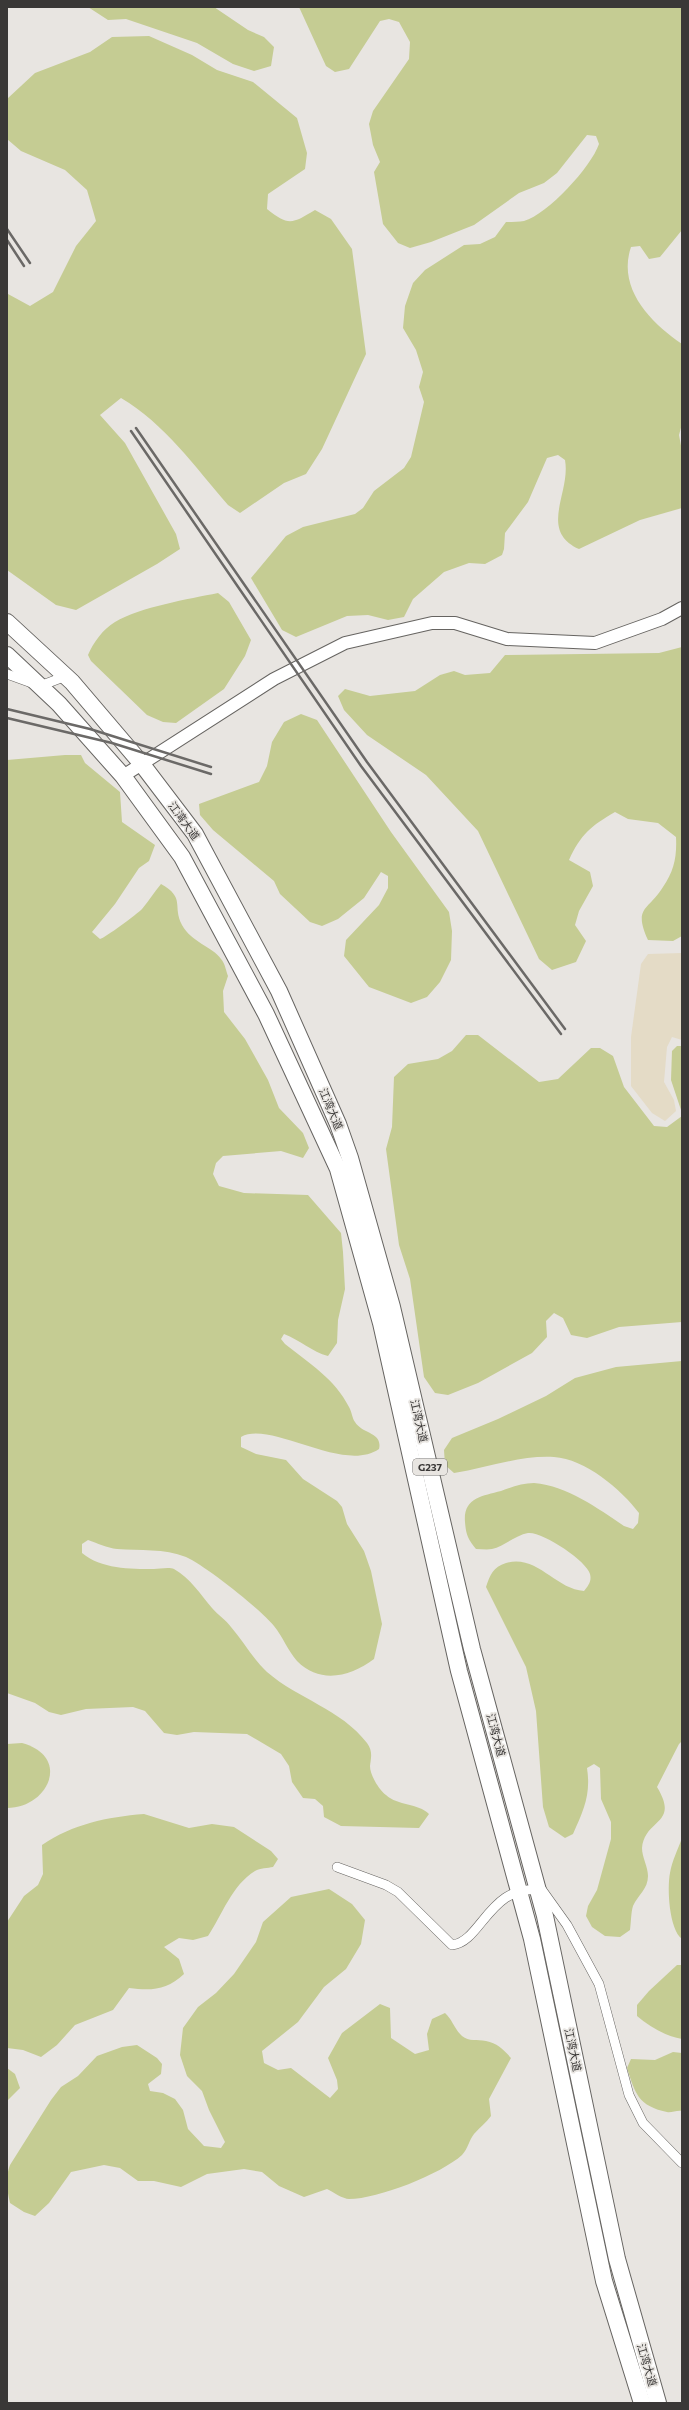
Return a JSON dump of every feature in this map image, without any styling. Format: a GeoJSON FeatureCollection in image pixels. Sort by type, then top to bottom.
{"type":"FeatureCollection","features":[{"type":"Feature","properties":{"kind":"highway","name":"江湾大道"},"geometry":{"type":"LineString","coordinates":[[7,622],[66,676],[141,763],[199,841],[279,991],[342,1138],[392,1307],[472,1649],[538,1890],[617,2259],[658,2403]]}},
{"type":"Feature","properties":{"kind":"highway","name":"江湾大道"},"geometry":{"type":"LineString","coordinates":[[7,655],[59,704],[123,776],[182,857],[266,1014],[322,1130],[338,1169],[381,1323],[459,1671],[532,1939],[604,2281],[642,2403]]}},
{"type":"Feature","properties":{"kind":"main road"},"geometry":{"type":"LineString","coordinates":[[123,776],[274,678],[345,643],[432,623],[455,623],[507,639],[595,643],[662,619],[682,608]]}},
{"type":"Feature","properties":{"kind":"street"},"geometry":{"type":"LineString","coordinates":[[7,674],[40,686],[66,676]]}},
{"type":"Feature","properties":{"kind":"street"},"geometry":{"type":"LineString","coordinates":[[337,1867],[386,1885],[398,1892],[452,1946],[460,1944],[487,1913],[508,1896],[519,1891],[538,1890],[547,1895],[567,1925],[598,1984],[629,2095],[643,2123],[682,2163]]}},
{"type":"Feature","properties":{"kind":"shaded area"},"geometry":{"type":"Polygon","coordinates":[[[682,953],[682,1040],[672,1037],[667,1047],[664,1082],[674,1100],[676,1111],[665,1121],[652,1113],[631,1086],[631,1037],[641,964],[648,954],[682,953]]]}},
{"type":"Feature","properties":{"kind":"green space"},"geometry":{"type":"Polygon","coordinates":[[[88,7],[214,7],[248,30],[264,37],[274,47],[271,66],[254,71],[233,64],[197,43],[126,19],[108,20],[88,7]]]}},
{"type":"Feature","properties":{"kind":"green space"},"geometry":{"type":"Polygon","coordinates":[[[299,7],[682,7],[682,230],[660,257],[649,259],[640,246],[631,247],[628,262],[629,276],[639,303],[659,325],[682,344],[682,424],[679,435],[682,451],[682,508],[640,520],[579,549],[567,541],[560,532],[558,521],[566,473],[565,460],[558,455],[547,458],[528,502],[505,533],[502,555],[485,564],[469,563],[444,572],[413,599],[404,617],[388,620],[368,615],[347,616],[296,637],[282,630],[251,578],[286,536],[303,527],[355,514],[363,508],[374,491],[404,468],[411,457],[424,402],[419,387],[423,372],[416,350],[403,328],[405,306],[413,283],[425,270],[464,245],[480,244],[495,237],[506,222],[524,221],[534,217],[545,209],[578,177],[599,144],[596,136],[587,135],[557,173],[544,183],[519,193],[474,225],[431,242],[410,248],[398,243],[383,224],[374,172],[380,162],[373,145],[369,124],[373,111],[409,59],[410,42],[399,22],[389,19],[380,21],[349,69],[335,72],[326,66],[299,7]]]}},
{"type":"Feature","properties":{"kind":"green space"},"geometry":{"type":"Polygon","coordinates":[[[149,36],[192,55],[217,70],[253,82],[297,118],[307,153],[305,169],[268,194],[267,209],[274,215],[286,221],[296,220],[315,210],[331,219],[352,249],[366,354],[322,449],[306,474],[284,483],[240,513],[228,505],[179,447],[152,420],[137,409],[121,398],[100,415],[125,443],[176,534],[180,549],[157,564],[76,610],[56,605],[7,570],[7,291],[8,294],[30,306],[53,292],[76,246],[96,221],[87,190],[65,170],[21,151],[7,139],[7,99],[35,73],[90,52],[112,37],[149,36]]]}},
{"type":"Feature","properties":{"kind":"green space"},"geometry":{"type":"Polygon","coordinates":[[[218,593],[229,602],[251,640],[245,656],[224,689],[176,723],[163,722],[147,715],[91,661],[88,655],[93,646],[103,632],[115,622],[151,608],[218,593]]]}},
{"type":"Feature","properties":{"kind":"green space"},"geometry":{"type":"Polygon","coordinates":[[[682,647],[682,936],[673,941],[648,940],[642,921],[644,910],[663,887],[670,875],[676,851],[676,837],[658,823],[628,819],[615,812],[593,826],[582,837],[569,860],[590,872],[593,886],[579,911],[575,925],[586,941],[576,962],[552,970],[539,959],[478,831],[426,775],[367,735],[344,710],[338,696],[345,689],[370,696],[415,691],[440,675],[454,671],[465,675],[490,673],[505,655],[659,653],[682,647]]]}},
{"type":"Feature","properties":{"kind":"green space"},"geometry":{"type":"Polygon","coordinates":[[[301,714],[317,720],[391,832],[449,912],[452,931],[451,960],[440,982],[427,997],[411,1003],[369,987],[344,956],[346,940],[379,905],[388,888],[388,876],[381,872],[364,898],[338,919],[322,926],[310,922],[280,894],[274,881],[213,830],[200,815],[199,804],[259,782],[267,766],[272,742],[284,722],[301,714]]]}},
{"type":"Feature","properties":{"kind":"green space"},"geometry":{"type":"Polygon","coordinates":[[[81,755],[85,763],[120,792],[122,822],[155,845],[149,861],[139,868],[115,904],[92,932],[100,939],[103,938],[142,909],[161,884],[169,889],[176,898],[179,918],[186,931],[196,940],[213,951],[224,963],[228,976],[223,991],[224,1012],[245,1039],[268,1080],[279,1108],[303,1133],[309,1148],[303,1158],[281,1151],[223,1156],[216,1163],[213,1174],[219,1186],[244,1193],[308,1195],[341,1233],[345,1289],[338,1320],[337,1343],[328,1356],[317,1352],[284,1334],[281,1339],[285,1344],[329,1380],[343,1397],[351,1411],[353,1419],[358,1426],[378,1439],[379,1449],[364,1455],[346,1455],[327,1452],[270,1435],[254,1434],[241,1437],[241,1447],[256,1454],[286,1460],[303,1479],[337,1501],[342,1507],[347,1524],[364,1551],[371,1571],[382,1624],[374,1659],[356,1670],[346,1673],[326,1675],[316,1673],[306,1669],[297,1661],[274,1626],[257,1609],[219,1578],[186,1557],[161,1551],[126,1550],[106,1547],[88,1540],[82,1544],[82,1553],[107,1565],[135,1569],[172,1568],[185,1577],[214,1611],[229,1624],[257,1662],[267,1672],[292,1690],[345,1721],[357,1731],[370,1749],[370,1770],[375,1782],[383,1793],[391,1799],[419,1808],[429,1814],[419,1828],[341,1826],[324,1817],[323,1806],[315,1799],[303,1798],[292,1782],[289,1766],[281,1754],[247,1734],[194,1732],[177,1735],[164,1733],[145,1711],[133,1707],[86,1709],[61,1715],[49,1712],[35,1703],[7,1693],[7,760],[81,755]]]}},
{"type":"Feature","properties":{"kind":"green space"},"geometry":{"type":"Polygon","coordinates":[[[466,1035],[478,1035],[539,1082],[558,1079],[591,1048],[600,1048],[613,1056],[624,1087],[654,1126],[667,1127],[682,1116],[682,1322],[619,1327],[587,1338],[571,1335],[563,1318],[554,1313],[546,1321],[547,1337],[532,1353],[478,1383],[448,1395],[435,1393],[424,1377],[410,1279],[399,1245],[386,1149],[392,1127],[394,1077],[408,1064],[438,1059],[452,1051],[466,1035]]]}},
{"type":"Feature","properties":{"kind":"green space"},"geometry":{"type":"Polygon","coordinates":[[[677,1046],[682,1046],[682,1113],[671,1080],[672,1051],[677,1046]]]}},
{"type":"Feature","properties":{"kind":"green space"},"geometry":{"type":"Polygon","coordinates":[[[682,1361],[682,1741],[679,1744],[657,1787],[663,1799],[665,1808],[663,1815],[644,1838],[642,1848],[648,1873],[648,1881],[633,1906],[630,1930],[620,1937],[605,1936],[592,1927],[586,1916],[588,1906],[597,1890],[611,1839],[611,1822],[601,1799],[600,1768],[594,1764],[587,1768],[588,1786],[586,1802],[573,1834],[565,1838],[549,1827],[543,1807],[536,1711],[526,1667],[486,1587],[495,1569],[506,1563],[527,1563],[537,1567],[564,1585],[584,1591],[590,1581],[590,1574],[587,1568],[573,1555],[553,1542],[535,1534],[524,1534],[492,1549],[476,1549],[467,1534],[465,1514],[467,1508],[475,1499],[518,1486],[534,1483],[559,1488],[570,1493],[593,1505],[624,1526],[633,1529],[638,1523],[639,1513],[612,1485],[590,1469],[566,1459],[554,1457],[529,1458],[454,1473],[445,1465],[444,1450],[452,1438],[498,1419],[546,1396],[575,1378],[616,1367],[682,1361]]]}},
{"type":"Feature","properties":{"kind":"green space"},"geometry":{"type":"Polygon","coordinates":[[[22,1743],[37,1750],[47,1759],[50,1770],[49,1781],[43,1791],[34,1800],[21,1806],[7,1808],[7,1744],[22,1743]]]}},
{"type":"Feature","properties":{"kind":"green space"},"geometry":{"type":"Polygon","coordinates":[[[144,1814],[189,1828],[212,1824],[234,1827],[271,1851],[278,1859],[273,1867],[255,1871],[240,1884],[228,1901],[208,1936],[193,1940],[179,1938],[164,1947],[179,1959],[184,1974],[178,1979],[159,1988],[129,1988],[113,2010],[75,2025],[57,2045],[41,2057],[23,2050],[7,2048],[7,1922],[24,1896],[38,1885],[43,1874],[42,1845],[66,1832],[91,1823],[117,1817],[144,1814]]]}},
{"type":"Feature","properties":{"kind":"green space"},"geometry":{"type":"Polygon","coordinates":[[[682,1838],[682,1939],[674,1927],[672,1918],[669,1898],[669,1880],[671,1869],[682,1838]]]}},
{"type":"Feature","properties":{"kind":"green space"},"geometry":{"type":"Polygon","coordinates":[[[329,1889],[352,1904],[365,1920],[361,1944],[346,1969],[324,1987],[298,2022],[262,2051],[264,2063],[278,2070],[291,2068],[330,2098],[338,2089],[337,2080],[328,2058],[342,2033],[380,2004],[390,2008],[391,2038],[415,2054],[429,2050],[427,2034],[432,2019],[445,2013],[462,2036],[470,2040],[494,2043],[511,2058],[489,2099],[491,2116],[474,2134],[462,2155],[440,2170],[425,2177],[392,2190],[361,2198],[347,2199],[327,2189],[304,2197],[279,2186],[262,2172],[244,2169],[207,2174],[181,2187],[154,2181],[138,2181],[120,2168],[104,2165],[71,2172],[49,2203],[35,2216],[24,2212],[10,2203],[7,2175],[10,2165],[51,2100],[61,2087],[78,2076],[97,2056],[122,2047],[137,2045],[157,2058],[162,2064],[161,2074],[148,2084],[150,2091],[163,2093],[175,2099],[183,2110],[188,2129],[204,2146],[221,2148],[225,2142],[209,2110],[202,2091],[187,2076],[180,2055],[183,2028],[198,2007],[216,1993],[234,1974],[256,1942],[263,1922],[291,1897],[329,1889]]]}},
{"type":"Feature","properties":{"kind":"green space"},"geometry":{"type":"Polygon","coordinates":[[[677,1965],[682,1965],[682,2039],[670,2036],[658,2030],[637,2016],[637,2005],[649,1991],[677,1965]]]}},
{"type":"Feature","properties":{"kind":"green space"},"geometry":{"type":"Polygon","coordinates":[[[673,2052],[682,2053],[682,2111],[669,2112],[650,2106],[639,2097],[627,2068],[631,2059],[655,2060],[673,2052]]]}},
{"type":"Feature","properties":{"kind":"green space"},"geometry":{"type":"Polygon","coordinates":[[[7,2068],[15,2074],[20,2088],[7,2101],[7,2068]]]}},
{"type":"Feature","properties":{"kind":"railway"},"geometry":{"type":"LineString","coordinates":[[7,229],[30,263]]}},
{"type":"Feature","properties":{"kind":"railway"},"geometry":{"type":"LineString","coordinates":[[7,240],[24,266]]}},
{"type":"Feature","properties":{"kind":"railway"},"geometry":{"type":"LineString","coordinates":[[136,428],[367,762],[565,1029]]}},
{"type":"Feature","properties":{"kind":"railway"},"geometry":{"type":"LineString","coordinates":[[131,431],[361,766],[561,1034]]}},
{"type":"Feature","properties":{"kind":"railway"},"geometry":{"type":"LineString","coordinates":[[7,709],[90,729],[211,767]]}},
{"type":"Feature","properties":{"kind":"railway"},"geometry":{"type":"LineString","coordinates":[[7,718],[112,743],[211,774]]}}]}
